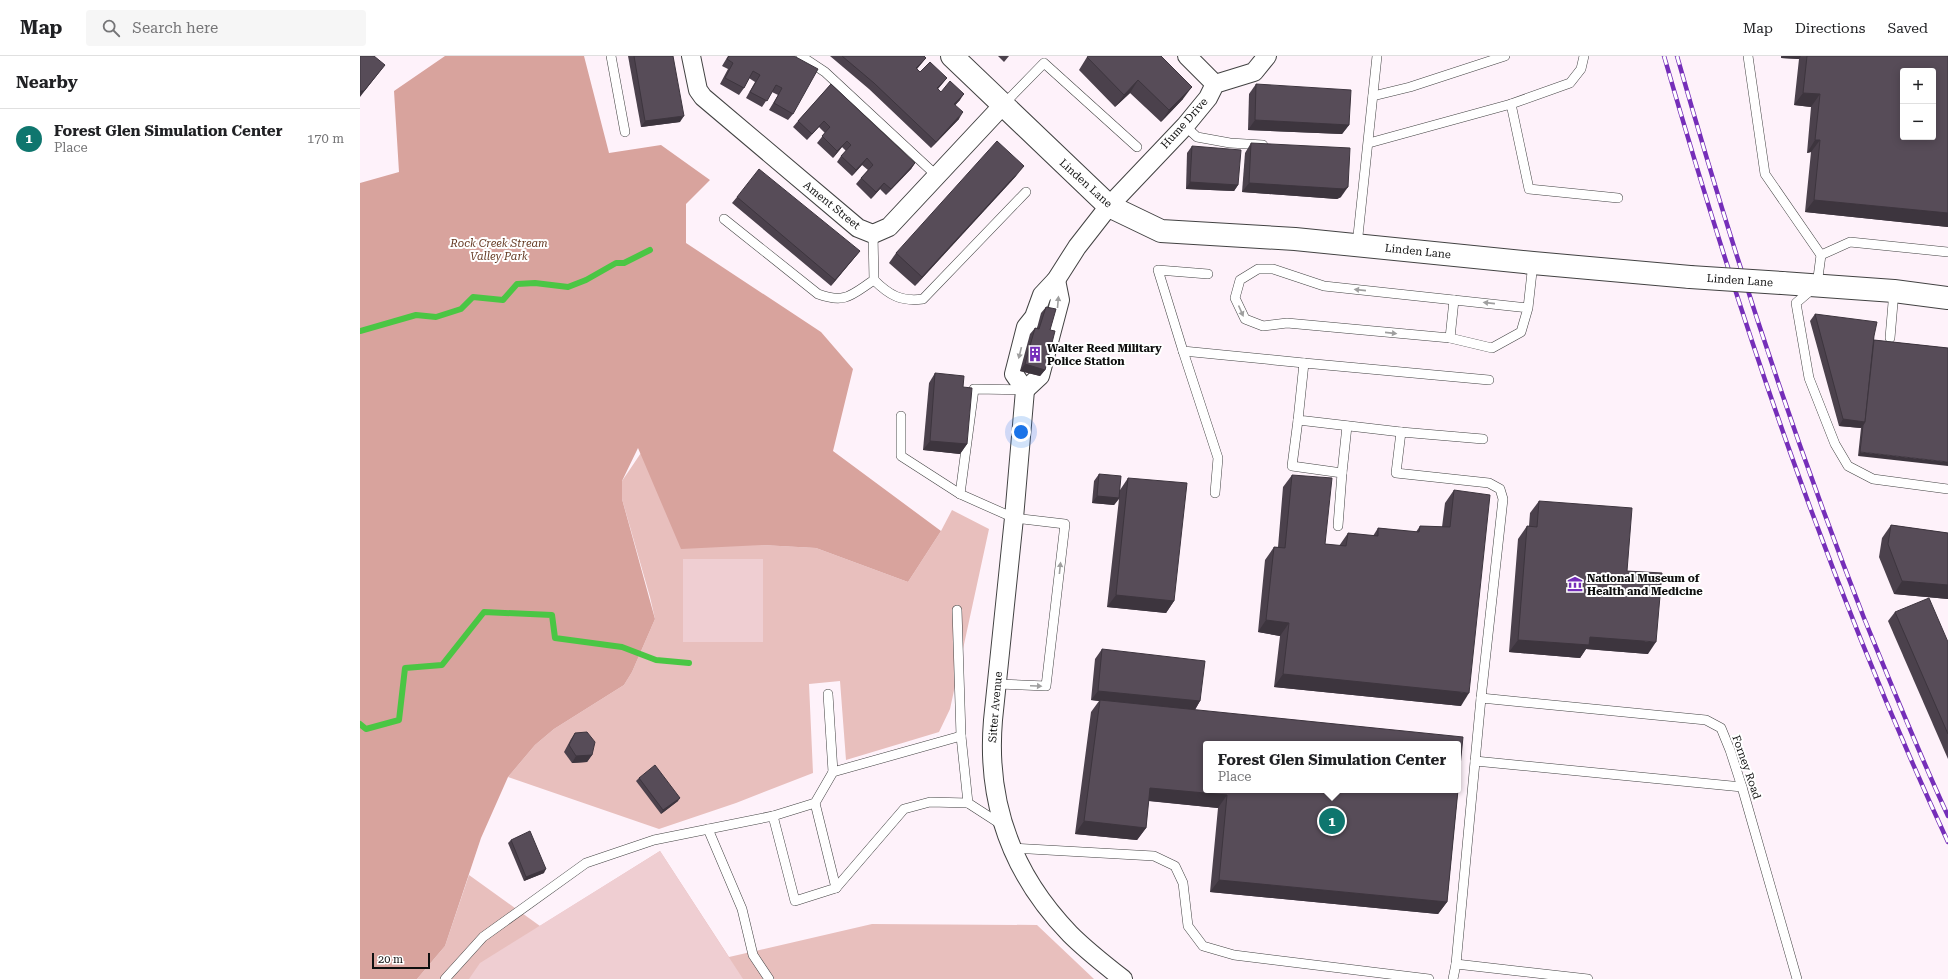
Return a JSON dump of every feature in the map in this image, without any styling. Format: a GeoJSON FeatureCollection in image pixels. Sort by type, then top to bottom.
{"type":"FeatureCollection","features":[{"type":"Feature","properties":{"kind":"street","name":"Ament Street"},"geometry":{"type":"LineString","coordinates":[[691,56],[698,90],[703,97],[858,228],[873,234],[889,227],[1003,105]]}},
{"type":"Feature","properties":{"kind":"street","name":"Linden Lane"},"geometry":{"type":"LineString","coordinates":[[952,56],[1109,206],[1161,231],[1295,238],[1533,263],[1690,277],[1894,291],[1948,298]]}},
{"type":"Feature","properties":{"kind":"street"},"geometry":{"type":"LineString","coordinates":[[1187,56],[1215,84],[1254,72],[1267,56]]}},
{"type":"Feature","properties":{"kind":"street","name":"Hume Drive"},"geometry":{"type":"LineString","coordinates":[[1109,206],[1185,126],[1208,98],[1215,84]]}},
{"type":"Feature","properties":{"kind":"street"},"geometry":{"type":"LineString","coordinates":[[1056,280],[1060,300],[1040,376],[1025,390],[1014,374],[1026,327],[1034,318],[1042,295],[1056,280],[1077,246],[1109,206]]}},
{"type":"Feature","properties":{"kind":"street","name":"Sitter Avenue"},"geometry":{"type":"LineString","coordinates":[[1025,390],[1014,518],[991,745],[992,769],[996,799],[1003,826],[1012,848],[1029,882],[1048,909],[1070,934],[1123,979]]}},
{"type":"Feature","properties":{"kind":"lane"},"geometry":{"type":"LineString","coordinates":[[611,56],[625,132]]}},
{"type":"Feature","properties":{"kind":"lane"},"geometry":{"type":"LineString","coordinates":[[801,56],[825,72],[937,176]]}},
{"type":"Feature","properties":{"kind":"lane"},"geometry":{"type":"LineString","coordinates":[[1357,245],[1377,56]]}},
{"type":"Feature","properties":{"kind":"lane"},"geometry":{"type":"LineString","coordinates":[[1373,96],[1410,87],[1505,56]]}},
{"type":"Feature","properties":{"kind":"lane"},"geometry":{"type":"LineString","coordinates":[[1369,143],[1511,104],[1570,83],[1582,69],[1584,56]]}},
{"type":"Feature","properties":{"kind":"lane"},"geometry":{"type":"LineString","coordinates":[[1748,56],[1765,174],[1821,255],[1817,285],[1796,303],[1809,378],[1835,444],[1848,466],[1873,479],[1948,489]]}},
{"type":"Feature","properties":{"kind":"lane"},"geometry":{"type":"LineString","coordinates":[[1003,105],[1046,60],[1137,147]]}},
{"type":"Feature","properties":{"kind":"lane"},"geometry":{"type":"LineString","coordinates":[[1511,104],[1529,189],[1618,198]]}},
{"type":"Feature","properties":{"kind":"lane"},"geometry":{"type":"LineString","coordinates":[[1185,126],[1197,137],[1230,143],[1276,146]]}},
{"type":"Feature","properties":{"kind":"lane"},"geometry":{"type":"LineString","coordinates":[[873,234],[874,280],[893,296],[909,301],[923,299],[1026,192]]}},
{"type":"Feature","properties":{"kind":"lane"},"geometry":{"type":"LineString","coordinates":[[724,219],[818,294],[832,299],[846,298],[874,280]]}},
{"type":"Feature","properties":{"kind":"lane"},"geometry":{"type":"LineString","coordinates":[[1821,255],[1850,242],[1948,252]]}},
{"type":"Feature","properties":{"kind":"lane"},"geometry":{"type":"LineString","coordinates":[[1528,308],[1324,286],[1273,269],[1258,269],[1240,280],[1235,298],[1245,319],[1263,326],[1287,323],[1450,338],[1492,348],[1521,332],[1528,308],[1533,263]]}},
{"type":"Feature","properties":{"kind":"lane"},"geometry":{"type":"LineString","coordinates":[[1208,274],[1158,270],[1182,351],[1218,458],[1216,493]]}},
{"type":"Feature","properties":{"kind":"lane"},"geometry":{"type":"LineString","coordinates":[[1890,338],[1894,291]]}},
{"type":"Feature","properties":{"kind":"lane"},"geometry":{"type":"LineString","coordinates":[[1450,338],[1454,300]]}},
{"type":"Feature","properties":{"kind":"lane"},"geometry":{"type":"LineString","coordinates":[[1182,351],[1489,380]]}},
{"type":"Feature","properties":{"kind":"lane"},"geometry":{"type":"LineString","coordinates":[[1304,363],[1292,466],[1342,473]]}},
{"type":"Feature","properties":{"kind":"lane"},"geometry":{"type":"LineString","coordinates":[[960,494],[974,389],[1025,390]]}},
{"type":"Feature","properties":{"kind":"lane"},"geometry":{"type":"LineString","coordinates":[[901,416],[901,456],[960,494],[1014,518],[1065,524],[1046,686],[997,684]]}},
{"type":"Feature","properties":{"kind":"lane"},"geometry":{"type":"LineString","coordinates":[[1298,420],[1401,432],[1483,439]]}},
{"type":"Feature","properties":{"kind":"lane"},"geometry":{"type":"LineString","coordinates":[[1338,526],[1347,426]]}},
{"type":"Feature","properties":{"kind":"lane"},"geometry":{"type":"LineString","coordinates":[[1401,432],[1396,473],[1489,483],[1500,489],[1503,499],[1481,698],[1456,964],[1453,979]]}},
{"type":"Feature","properties":{"kind":"lane"},"geometry":{"type":"LineString","coordinates":[[957,610],[960,736],[968,803]]}},
{"type":"Feature","properties":{"kind":"lane"},"geometry":{"type":"LineString","coordinates":[[828,694],[832,772],[815,804],[836,888]]}},
{"type":"Feature","properties":{"kind":"lane","name":"Forney Road"},"geometry":{"type":"LineString","coordinates":[[1481,698],[1706,720],[1721,728],[1742,787],[1798,979]]}},
{"type":"Feature","properties":{"kind":"lane"},"geometry":{"type":"LineString","coordinates":[[832,772],[960,736]]}},
{"type":"Feature","properties":{"kind":"lane"},"geometry":{"type":"LineString","coordinates":[[1475,761],[1742,787]]}},
{"type":"Feature","properties":{"kind":"lane"},"geometry":{"type":"LineString","coordinates":[[773,816],[795,901],[836,888],[904,809],[930,802],[968,803],[1003,826]]}},
{"type":"Feature","properties":{"kind":"lane"},"geometry":{"type":"LineString","coordinates":[[446,979],[482,937],[586,863],[654,840],[773,816],[815,804]]}},
{"type":"Feature","properties":{"kind":"lane"},"geometry":{"type":"LineString","coordinates":[[708,829],[742,909],[753,955],[769,979]]}},
{"type":"Feature","properties":{"kind":"lane"},"geometry":{"type":"LineString","coordinates":[[1012,848],[1154,856],[1175,866],[1183,883],[1188,926],[1202,946],[1234,955],[1429,979]]}},
{"type":"Feature","properties":{"kind":"lane"},"geometry":{"type":"LineString","coordinates":[[1456,964],[1588,979]]}},
{"type":"Feature","properties":{"kind":"shaded area"},"geometry":{"type":"Polygon","coordinates":[[[645,447],[762,545],[816,548],[908,582],[941,531],[952,510],[989,529],[950,709],[939,732],[846,760],[840,681],[809,684],[813,773],[736,803],[659,829],[508,777],[535,745],[554,729],[624,685],[632,672],[655,619],[622,499],[622,481],[645,447]]]}},
{"type":"Feature","properties":{"kind":"shaded area"},"geometry":{"type":"Polygon","coordinates":[[[683,559],[763,559],[763,642],[683,642],[683,559]]]}},
{"type":"Feature","properties":{"kind":"shaded area"},"geometry":{"type":"Polygon","coordinates":[[[660,851],[729,957],[872,924],[1037,925],[1094,979],[417,979],[445,946],[469,875],[540,926],[660,851]]]}},
{"type":"Feature","properties":{"kind":"shaded area"},"geometry":{"type":"Polygon","coordinates":[[[660,851],[743,979],[469,979],[480,963],[660,851]]]}},
{"type":"Feature","properties":{"kind":"green space","name":"Rock Creek Stream Valley Park"},"geometry":{"type":"Polygon","coordinates":[[[445,56],[584,56],[609,153],[661,145],[710,180],[686,204],[686,243],[821,332],[853,369],[833,451],[941,531],[908,582],[816,548],[762,545],[681,549],[638,448],[622,481],[622,499],[655,619],[632,672],[624,685],[554,729],[535,745],[508,777],[481,838],[445,946],[417,979],[360,979],[360,183],[399,172],[394,91],[445,56]]]}},
{"type":"Feature","properties":{"kind":"building"},"geometry":{"type":"Polygon","coordinates":[[[360,56],[374,56],[385,65],[364,91],[360,91],[360,56]]]}},
{"type":"Feature","properties":{"kind":"building"},"geometry":{"type":"Polygon","coordinates":[[[634,56],[673,56],[684,116],[645,121],[634,56]]]}},
{"type":"Feature","properties":{"kind":"building"},"geometry":{"type":"Polygon","coordinates":[[[729,56],[794,56],[818,69],[793,114],[774,103],[782,88],[776,85],[767,101],[750,92],[760,75],[753,71],[744,88],[725,78],[733,63],[727,59],[729,56]]]}},
{"type":"Feature","properties":{"kind":"building"},"geometry":{"type":"Polygon","coordinates":[[[842,56],[924,56],[926,58],[916,68],[920,72],[930,62],[947,78],[937,88],[941,92],[950,81],[964,94],[954,104],[963,112],[936,142],[874,83],[842,56]]]}},
{"type":"Feature","properties":{"kind":"building"},"geometry":{"type":"Polygon","coordinates":[[[1161,56],[1192,87],[1169,110],[1138,80],[1124,95],[1087,57],[1161,56]]]}},
{"type":"Feature","properties":{"kind":"building"},"geometry":{"type":"Polygon","coordinates":[[[1807,56],[1948,56],[1948,213],[1814,200],[1820,140],[1815,140],[1820,94],[1803,93],[1807,56]]]}},
{"type":"Feature","properties":{"kind":"building"},"geometry":{"type":"Polygon","coordinates":[[[831,84],[915,163],[891,189],[884,183],[876,192],[861,178],[873,165],[867,158],[856,170],[841,156],[851,145],[847,141],[837,151],[822,136],[830,127],[824,121],[812,134],[798,121],[831,84]]]}},
{"type":"Feature","properties":{"kind":"building"},"geometry":{"type":"Polygon","coordinates":[[[1256,84],[1351,90],[1349,125],[1255,120],[1256,84]]]}},
{"type":"Feature","properties":{"kind":"building"},"geometry":{"type":"Polygon","coordinates":[[[997,141],[1024,166],[922,277],[896,253],[997,141]]]}},
{"type":"Feature","properties":{"kind":"building"},"geometry":{"type":"Polygon","coordinates":[[[1251,143],[1350,148],[1348,187],[1344,189],[1249,183],[1251,143]]]}},
{"type":"Feature","properties":{"kind":"building"},"geometry":{"type":"Polygon","coordinates":[[[1192,146],[1241,150],[1238,185],[1190,182],[1192,146]]]}},
{"type":"Feature","properties":{"kind":"building"},"geometry":{"type":"Polygon","coordinates":[[[759,169],[860,251],[835,280],[737,197],[759,169]]]}},
{"type":"Feature","properties":{"kind":"building","name":"Walter Reed Military Police Station"},"geometry":{"type":"Polygon","coordinates":[[[1046,307],[1056,309],[1050,330],[1055,331],[1045,370],[1025,364],[1035,328],[1039,329],[1046,307]]]}},
{"type":"Feature","properties":{"kind":"building"},"geometry":{"type":"Polygon","coordinates":[[[1815,314],[1877,322],[1874,336],[1865,422],[1843,419],[1815,314]]]}},
{"type":"Feature","properties":{"kind":"building"},"geometry":{"type":"Polygon","coordinates":[[[1874,340],[1948,348],[1948,462],[1860,452],[1863,425],[1865,422],[1874,340]]]}},
{"type":"Feature","properties":{"kind":"building"},"geometry":{"type":"Polygon","coordinates":[[[935,373],[964,376],[963,387],[972,388],[967,444],[930,441],[935,373]]]}},
{"type":"Feature","properties":{"kind":"building"},"geometry":{"type":"Polygon","coordinates":[[[1099,474],[1121,476],[1119,498],[1097,496],[1099,474]]]}},
{"type":"Feature","properties":{"kind":"building"},"geometry":{"type":"Polygon","coordinates":[[[1292,475],[1332,478],[1325,544],[1346,546],[1348,533],[1378,536],[1378,528],[1419,532],[1420,526],[1450,527],[1454,490],[1490,495],[1469,693],[1283,674],[1289,623],[1266,620],[1274,547],[1285,548],[1292,475]]]}},
{"type":"Feature","properties":{"kind":"building"},"geometry":{"type":"Polygon","coordinates":[[[1128,478],[1187,483],[1174,601],[1116,595],[1128,478]]]}},
{"type":"Feature","properties":{"kind":"building","name":"National Museum of Health and Medicine"},"geometry":{"type":"Polygon","coordinates":[[[1539,501],[1632,508],[1627,571],[1662,573],[1656,642],[1590,637],[1589,645],[1518,640],[1527,526],[1537,527],[1539,501]]]}},
{"type":"Feature","properties":{"kind":"building"},"geometry":{"type":"Polygon","coordinates":[[[1891,525],[1948,533],[1948,585],[1902,581],[1888,544],[1891,525]]]}},
{"type":"Feature","properties":{"kind":"building"},"geometry":{"type":"Polygon","coordinates":[[[1929,598],[1948,642],[1948,734],[1895,612],[1929,598]]]}},
{"type":"Feature","properties":{"kind":"building"},"geometry":{"type":"Polygon","coordinates":[[[1102,649],[1205,661],[1200,701],[1098,691],[1102,649]]]}},
{"type":"Feature","properties":{"kind":"building"},"geometry":{"type":"Polygon","coordinates":[[[1100,700],[1463,737],[1461,757],[1461,741],[1203,741],[1203,793],[1150,788],[1146,828],[1084,821],[1100,700]]]}},
{"type":"Feature","properties":{"kind":"building"},"geometry":{"type":"Polygon","coordinates":[[[587,732],[595,742],[592,755],[576,756],[569,745],[575,733],[587,732]]]}},
{"type":"Feature","properties":{"kind":"building"},"geometry":{"type":"Polygon","coordinates":[[[655,765],[680,798],[663,810],[639,778],[655,765]]]}},
{"type":"Feature","properties":{"kind":"building"},"geometry":{"type":"Polygon","coordinates":[[[1205,793],[1458,793],[1447,902],[1219,880],[1227,795],[1205,793]]]}},
{"type":"Feature","properties":{"kind":"building"},"geometry":{"type":"Polygon","coordinates":[[[530,831],[546,869],[526,877],[511,840],[530,831]]]}},
{"type":"Feature","properties":{"kind":"waterway"},"geometry":{"type":"LineString","coordinates":[[360,331],[416,315],[436,317],[461,309],[473,297],[503,300],[517,284],[535,283],[568,287],[586,280],[616,263],[624,263],[650,250]]}},
{"type":"Feature","properties":{"kind":"waterway"},"geometry":{"type":"LineString","coordinates":[[360,724],[366,729],[399,720],[405,668],[442,665],[484,612],[552,615],[555,638],[622,647],[656,660],[689,663]]}},
{"type":"Feature","properties":{"kind":"railway"},"geometry":{"type":"LineString","coordinates":[[1664,56],[1724,256],[1791,455],[1865,650],[1905,747],[1948,842]]}},
{"type":"Feature","properties":{"kind":"railway"},"geometry":{"type":"LineString","coordinates":[[1677,56],[1741,269],[1787,409],[1864,618],[1915,742],[1948,816]]}},
{"type":"Feature","properties":{"kind":"place","name":"Walter Reed Military Police Station"},"geometry":{"type":"Point","coordinates":[1035,354]}},
{"type":"Feature","properties":{"kind":"place","name":"National Museum of Health and Medicine"},"geometry":{"type":"Point","coordinates":[1575,584]}},
{"type":"Feature","properties":{"kind":"place","name":"Forest Glen Simulation Center"},"geometry":{"type":"Point","coordinates":[1332,821]}}]}
